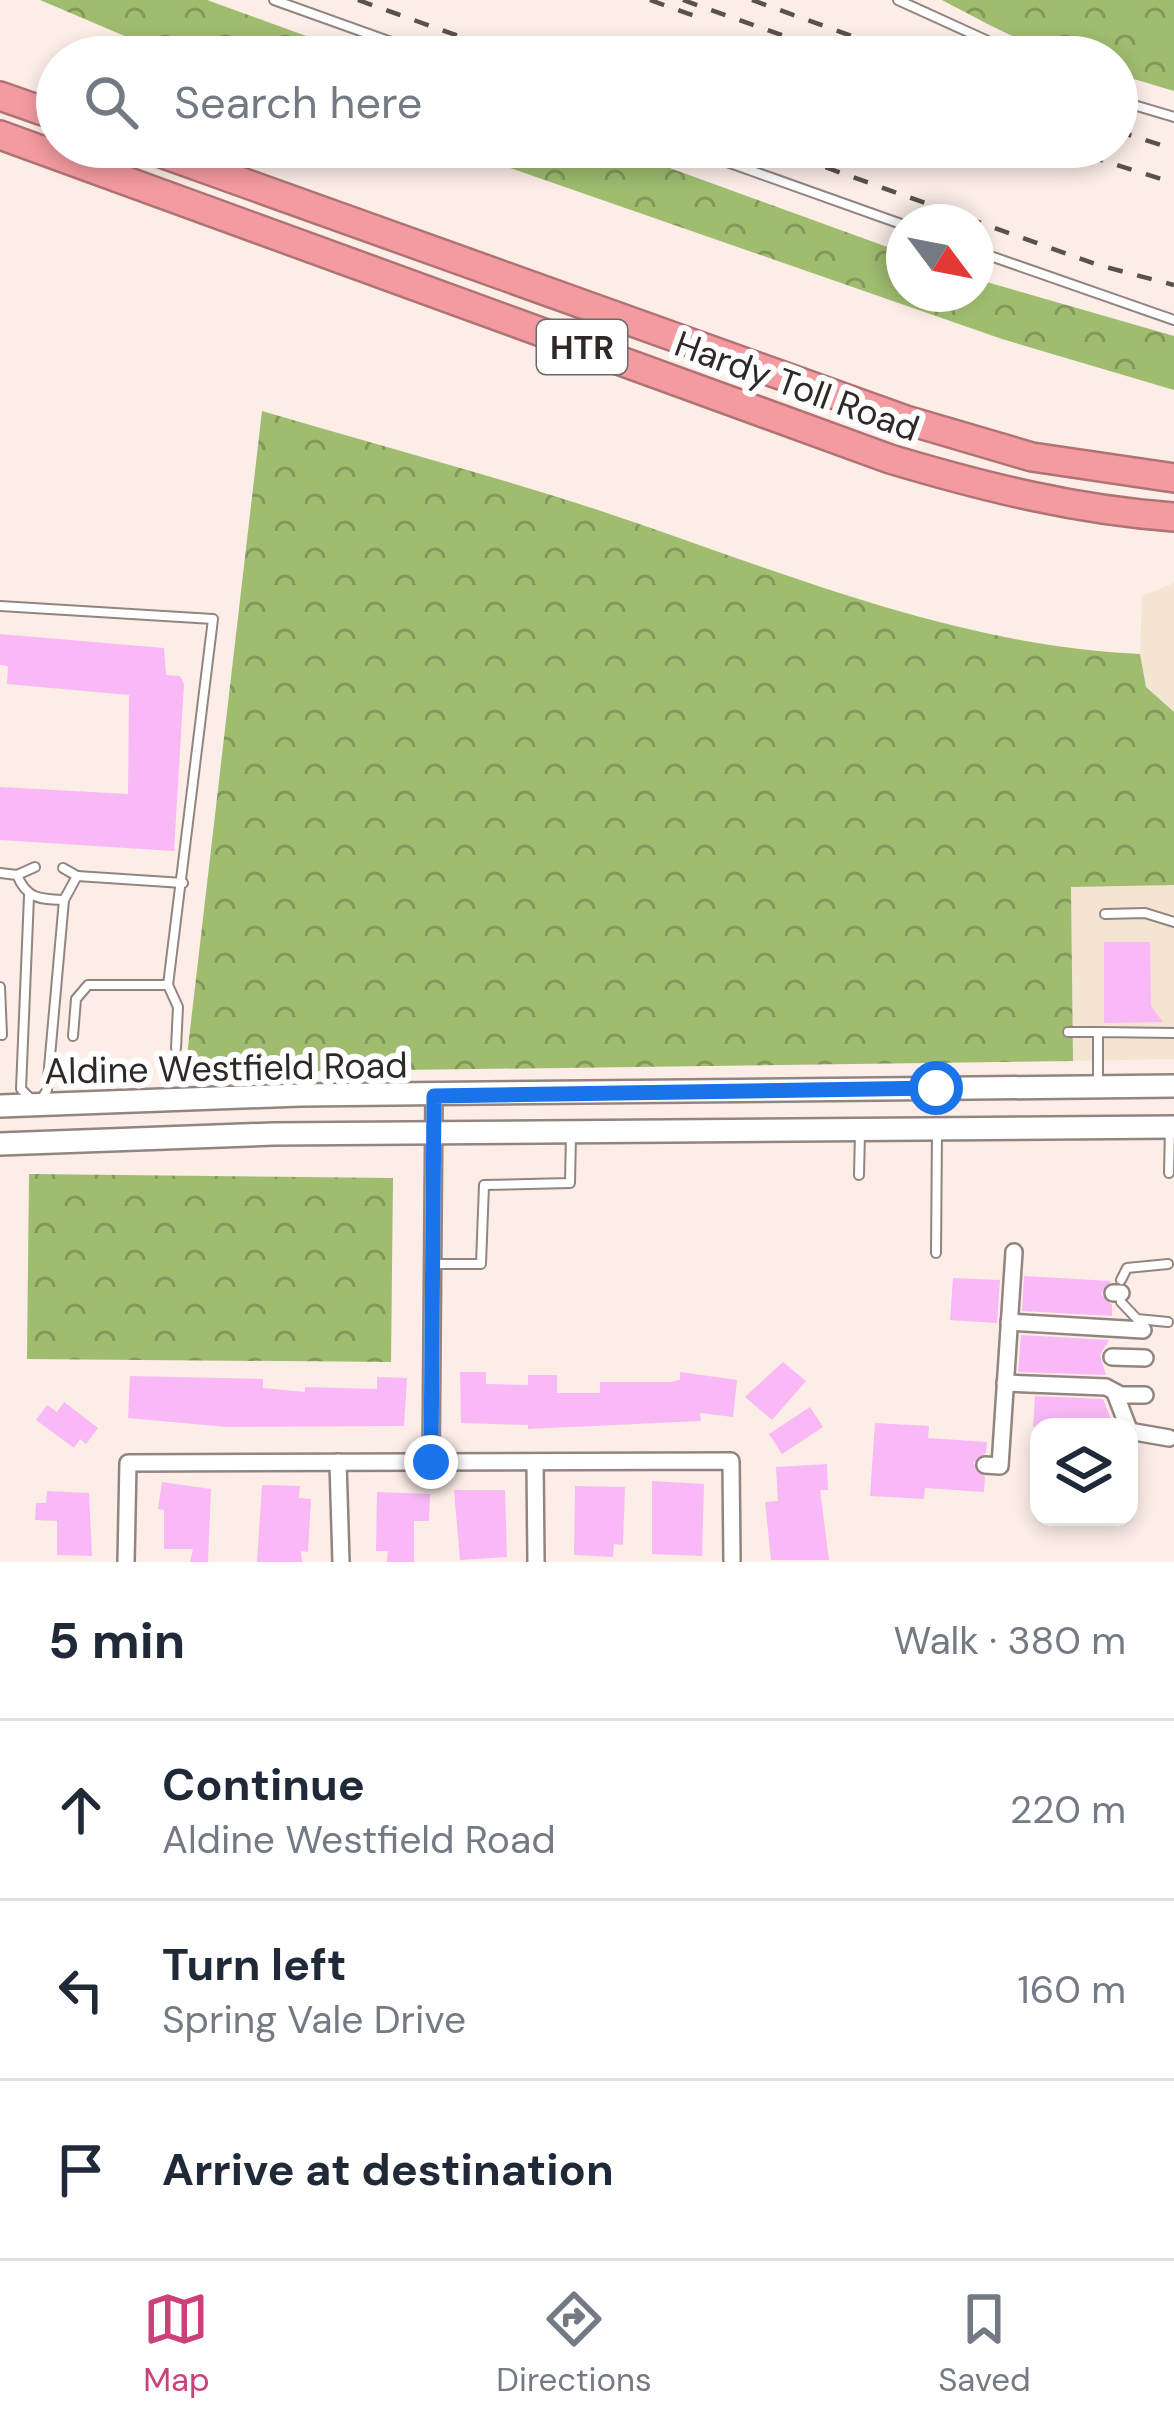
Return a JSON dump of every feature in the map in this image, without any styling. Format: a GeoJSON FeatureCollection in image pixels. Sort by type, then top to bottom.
{"type":"FeatureCollection","features":[{"type":"Feature","properties":{"kind":"highway"},"geometry":{"type":"LineString","coordinates":[[0,96],[36,109]]}},
{"type":"Feature","properties":{"kind":"highway","name":"Hardy Toll Road"},"geometry":{"type":"LineString","coordinates":[[0,135],[36,148]]}},
{"type":"Feature","properties":{"kind":"highway","name":"Hardy Toll Road"},"geometry":{"type":"LineString","coordinates":[[91,168],[890,459],[998,491],[1105,512],[1174,518]]}},
{"type":"Feature","properties":{"kind":"highway","name":"Hardy Toll Road"},"geometry":{"type":"LineString","coordinates":[[203,168],[906,420],[1032,457],[1174,478]]}},
{"type":"Feature","properties":{"kind":"main road","name":"Aldine Westfield Road"},"geometry":{"type":"LineString","coordinates":[[0,1106],[1174,1086]]}},
{"type":"Feature","properties":{"kind":"main road"},"geometry":{"type":"LineString","coordinates":[[936,1088],[937,1129]]}},
{"type":"Feature","properties":{"kind":"main road"},"geometry":{"type":"LineString","coordinates":[[36,1143],[38,1105]]}},
{"type":"Feature","properties":{"kind":"main road","name":"Aldine Westfield Road"},"geometry":{"type":"LineString","coordinates":[[0,1144],[434,1133],[1172,1127]]}},
{"type":"Feature","properties":{"kind":"street"},"geometry":{"type":"LineString","coordinates":[[431,1462],[434,1096]]}},
{"type":"Feature","properties":{"kind":"street"},"geometry":{"type":"LineString","coordinates":[[985,1466],[1000,1466],[1014,1252]]}},
{"type":"Feature","properties":{"kind":"street"},"geometry":{"type":"LineString","coordinates":[[1009,1322],[1143,1330]]}},
{"type":"Feature","properties":{"kind":"street"},"geometry":{"type":"LineString","coordinates":[[1117,1330],[1110,1357],[1145,1358]]}},
{"type":"Feature","properties":{"kind":"street"},"geometry":{"type":"LineString","coordinates":[[1005,1383],[1106,1387],[1114,1393],[1124,1418]]}},
{"type":"Feature","properties":{"kind":"street"},"geometry":{"type":"LineString","coordinates":[[1114,1393],[1145,1395]]}},
{"type":"Feature","properties":{"kind":"street"},"geometry":{"type":"LineString","coordinates":[[1138,1431],[1169,1438]]}},
{"type":"Feature","properties":{"kind":"street"},"geometry":{"type":"LineString","coordinates":[[126,1562],[128,1463],[731,1461],[732,1562]]}},
{"type":"Feature","properties":{"kind":"street"},"geometry":{"type":"LineString","coordinates":[[338,1462],[341,1562]]}},
{"type":"Feature","properties":{"kind":"street"},"geometry":{"type":"LineString","coordinates":[[535,1462],[536,1562]]}},
{"type":"Feature","properties":{"kind":"lane"},"geometry":{"type":"LineString","coordinates":[[274,0],[374,36]]}},
{"type":"Feature","properties":{"kind":"lane"},"geometry":{"type":"LineString","coordinates":[[898,0],[977,36]]}},
{"type":"Feature","properties":{"kind":"lane"},"geometry":{"type":"LineString","coordinates":[[1138,106],[1174,117]]}},
{"type":"Feature","properties":{"kind":"lane"},"geometry":{"type":"LineString","coordinates":[[744,168],[886,219]]}},
{"type":"Feature","properties":{"kind":"lane"},"geometry":{"type":"LineString","coordinates":[[994,257],[1174,320]]}},
{"type":"Feature","properties":{"kind":"lane"},"geometry":{"type":"LineString","coordinates":[[0,607],[213,619],[167,986],[178,1007],[176,1048]]}},
{"type":"Feature","properties":{"kind":"lane"},"geometry":{"type":"LineString","coordinates":[[0,873],[17,875],[35,867]]}},
{"type":"Feature","properties":{"kind":"lane"},"geometry":{"type":"LineString","coordinates":[[63,868],[77,876],[183,883]]}},
{"type":"Feature","properties":{"kind":"lane"},"geometry":{"type":"LineString","coordinates":[[17,875],[29,896],[20,1089],[38,1105],[47,1090],[64,900],[77,876]]}},
{"type":"Feature","properties":{"kind":"lane"},"geometry":{"type":"LineString","coordinates":[[29,896],[64,900]]}},
{"type":"Feature","properties":{"kind":"lane"},"geometry":{"type":"LineString","coordinates":[[1105,914],[1145,913],[1174,922]]}},
{"type":"Feature","properties":{"kind":"lane"},"geometry":{"type":"LineString","coordinates":[[73,1036],[76,1000],[88,985],[167,986]]}},
{"type":"Feature","properties":{"kind":"lane"},"geometry":{"type":"LineString","coordinates":[[0,987],[2,1035]]}},
{"type":"Feature","properties":{"kind":"lane"},"geometry":{"type":"LineString","coordinates":[[1068,1032],[1174,1033]]}},
{"type":"Feature","properties":{"kind":"lane"},"geometry":{"type":"LineString","coordinates":[[1098,1087],[1099,1032]]}},
{"type":"Feature","properties":{"kind":"lane"},"geometry":{"type":"LineString","coordinates":[[1169,1173],[1172,1127]]}},
{"type":"Feature","properties":{"kind":"lane"},"geometry":{"type":"LineString","coordinates":[[936,1252],[937,1129]]}},
{"type":"Feature","properties":{"kind":"lane"},"geometry":{"type":"LineString","coordinates":[[859,1175],[860,1131]]}},
{"type":"Feature","properties":{"kind":"lane"},"geometry":{"type":"LineString","coordinates":[[432,1264],[482,1264],[484,1185],[570,1184],[571,1132]]}},
{"type":"Feature","properties":{"kind":"lane"},"geometry":{"type":"LineString","coordinates":[[1168,1264],[1127,1268],[1119,1292],[1137,1319],[1168,1322]]}},
{"type":"Feature","properties":{"kind":"shaded area"},"geometry":{"type":"Polygon","coordinates":[[[1174,583],[1174,712],[1146,687],[1140,654],[1142,596],[1174,583]]]}},
{"type":"Feature","properties":{"kind":"shaded area"},"geometry":{"type":"Polygon","coordinates":[[[1174,885],[1174,1059],[1073,1061],[1071,887],[1174,885]]]}},
{"type":"Feature","properties":{"kind":"green space"},"geometry":{"type":"Polygon","coordinates":[[[40,0],[207,0],[306,36],[125,36],[40,0]]]}},
{"type":"Feature","properties":{"kind":"green space"},"geometry":{"type":"Polygon","coordinates":[[[942,0],[1174,0],[1174,91],[1138,80],[1138,36],[1006,33],[942,0]]]}},
{"type":"Feature","properties":{"kind":"green space"},"geometry":{"type":"Polygon","coordinates":[[[510,168],[670,168],[886,246],[886,299],[510,168]]]}},
{"type":"Feature","properties":{"kind":"green space"},"geometry":{"type":"Polygon","coordinates":[[[994,284],[1174,336],[1174,390],[924,312],[994,312],[994,284]]]}},
{"type":"Feature","properties":{"kind":"green space"},"geometry":{"type":"Polygon","coordinates":[[[262,411],[554,496],[931,620],[1070,648],[1140,654],[1146,687],[1174,712],[1174,885],[1071,887],[1073,1061],[185,1073],[262,411]]]}},
{"type":"Feature","properties":{"kind":"green space"},"geometry":{"type":"Polygon","coordinates":[[[29,1174],[393,1178],[391,1362],[27,1359],[29,1174]]]}},
{"type":"Feature","properties":{"kind":"building"},"geometry":{"type":"Polygon","coordinates":[[[0,634],[164,648],[166,675],[180,676],[184,684],[174,851],[0,840],[0,787],[128,794],[129,695],[7,684],[8,666],[0,665],[0,634]]]}},
{"type":"Feature","properties":{"kind":"building"},"geometry":{"type":"Polygon","coordinates":[[[1104,942],[1150,942],[1151,1006],[1163,1022],[1104,1023],[1104,942]]]}},
{"type":"Feature","properties":{"kind":"building"},"geometry":{"type":"Polygon","coordinates":[[[1024,1276],[1111,1281],[1101,1294],[1112,1305],[1112,1316],[1022,1311],[1024,1276]]]}},
{"type":"Feature","properties":{"kind":"building"},"geometry":{"type":"Polygon","coordinates":[[[953,1278],[1000,1280],[997,1323],[950,1320],[953,1278]]]}},
{"type":"Feature","properties":{"kind":"building"},"geometry":{"type":"Polygon","coordinates":[[[1021,1335],[1109,1340],[1100,1355],[1106,1375],[1018,1372],[1021,1335]]]}},
{"type":"Feature","properties":{"kind":"building"},"geometry":{"type":"Polygon","coordinates":[[[783,1362],[806,1381],[772,1420],[745,1397],[783,1362]]]}},
{"type":"Feature","properties":{"kind":"building"},"geometry":{"type":"Polygon","coordinates":[[[460,1372],[486,1372],[486,1384],[528,1385],[528,1375],[557,1375],[557,1393],[600,1393],[600,1382],[670,1382],[680,1380],[680,1372],[737,1380],[733,1417],[700,1413],[701,1421],[528,1429],[528,1425],[461,1423],[460,1372]]]}},
{"type":"Feature","properties":{"kind":"building"},"geometry":{"type":"Polygon","coordinates":[[[130,1376],[263,1379],[263,1388],[305,1392],[305,1387],[377,1389],[377,1377],[407,1378],[404,1426],[227,1427],[128,1418],[130,1376]]]}},
{"type":"Feature","properties":{"kind":"building"},"geometry":{"type":"Polygon","coordinates":[[[1035,1396],[1103,1399],[1110,1418],[1034,1418],[1035,1396]]]}},
{"type":"Feature","properties":{"kind":"building"},"geometry":{"type":"Polygon","coordinates":[[[64,1402],[98,1428],[86,1444],[80,1439],[74,1448],[36,1420],[47,1405],[57,1412],[64,1402]]]}},
{"type":"Feature","properties":{"kind":"building"},"geometry":{"type":"Polygon","coordinates":[[[810,1407],[823,1427],[782,1454],[769,1434],[810,1407]]]}},
{"type":"Feature","properties":{"kind":"building"},"geometry":{"type":"Polygon","coordinates":[[[875,1423],[929,1426],[928,1438],[987,1442],[986,1453],[973,1463],[985,1477],[984,1492],[925,1488],[924,1499],[870,1496],[875,1423]]]}},
{"type":"Feature","properties":{"kind":"building"},"geometry":{"type":"Polygon","coordinates":[[[827,1464],[828,1490],[820,1490],[829,1560],[771,1560],[765,1502],[778,1501],[776,1467],[827,1464]]]}},
{"type":"Feature","properties":{"kind":"building"},"geometry":{"type":"Polygon","coordinates":[[[652,1481],[704,1484],[702,1556],[652,1554],[652,1481]]]}},
{"type":"Feature","properties":{"kind":"building"},"geometry":{"type":"Polygon","coordinates":[[[162,1482],[211,1489],[208,1562],[190,1562],[193,1549],[164,1549],[164,1510],[158,1509],[162,1482]]]}},
{"type":"Feature","properties":{"kind":"building"},"geometry":{"type":"Polygon","coordinates":[[[262,1485],[300,1486],[299,1498],[311,1499],[308,1552],[301,1551],[302,1562],[257,1562],[262,1485]]]}},
{"type":"Feature","properties":{"kind":"building"},"geometry":{"type":"Polygon","coordinates":[[[575,1486],[625,1487],[623,1545],[614,1544],[613,1557],[574,1555],[575,1486]]]}},
{"type":"Feature","properties":{"kind":"building"},"geometry":{"type":"Polygon","coordinates":[[[454,1490],[505,1490],[507,1557],[460,1560],[454,1490]]]}},
{"type":"Feature","properties":{"kind":"building"},"geometry":{"type":"Polygon","coordinates":[[[47,1491],[89,1493],[92,1556],[57,1555],[57,1521],[35,1520],[36,1503],[46,1503],[47,1491]]]}},
{"type":"Feature","properties":{"kind":"building"},"geometry":{"type":"Polygon","coordinates":[[[377,1492],[430,1494],[429,1521],[414,1521],[414,1562],[387,1562],[388,1551],[376,1551],[377,1492]]]}},
{"type":"Feature","properties":{"kind":"railway"},"geometry":{"type":"LineString","coordinates":[[358,0],[458,36]]}},
{"type":"Feature","properties":{"kind":"railway"},"geometry":{"type":"LineString","coordinates":[[650,0],[695,16]]}},
{"type":"Feature","properties":{"kind":"railway"},"geometry":{"type":"LineString","coordinates":[[683,0],[784,36]]}},
{"type":"Feature","properties":{"kind":"railway"},"geometry":{"type":"LineString","coordinates":[[752,0],[852,36]]}},
{"type":"Feature","properties":{"kind":"railway"},"geometry":{"type":"LineString","coordinates":[[1138,138],[1174,149]]}},
{"type":"Feature","properties":{"kind":"railway"},"geometry":{"type":"LineString","coordinates":[[828,168],[1098,265],[1174,285]]}},
{"type":"Feature","properties":{"kind":"railway"},"geometry":{"type":"LineString","coordinates":[[1126,168],[1174,183]]}},
{"type":"Feature","properties":{"kind":"route"},"geometry":{"type":"LineString","coordinates":[[431,1462],[434,1096],[936,1088]]}}]}
